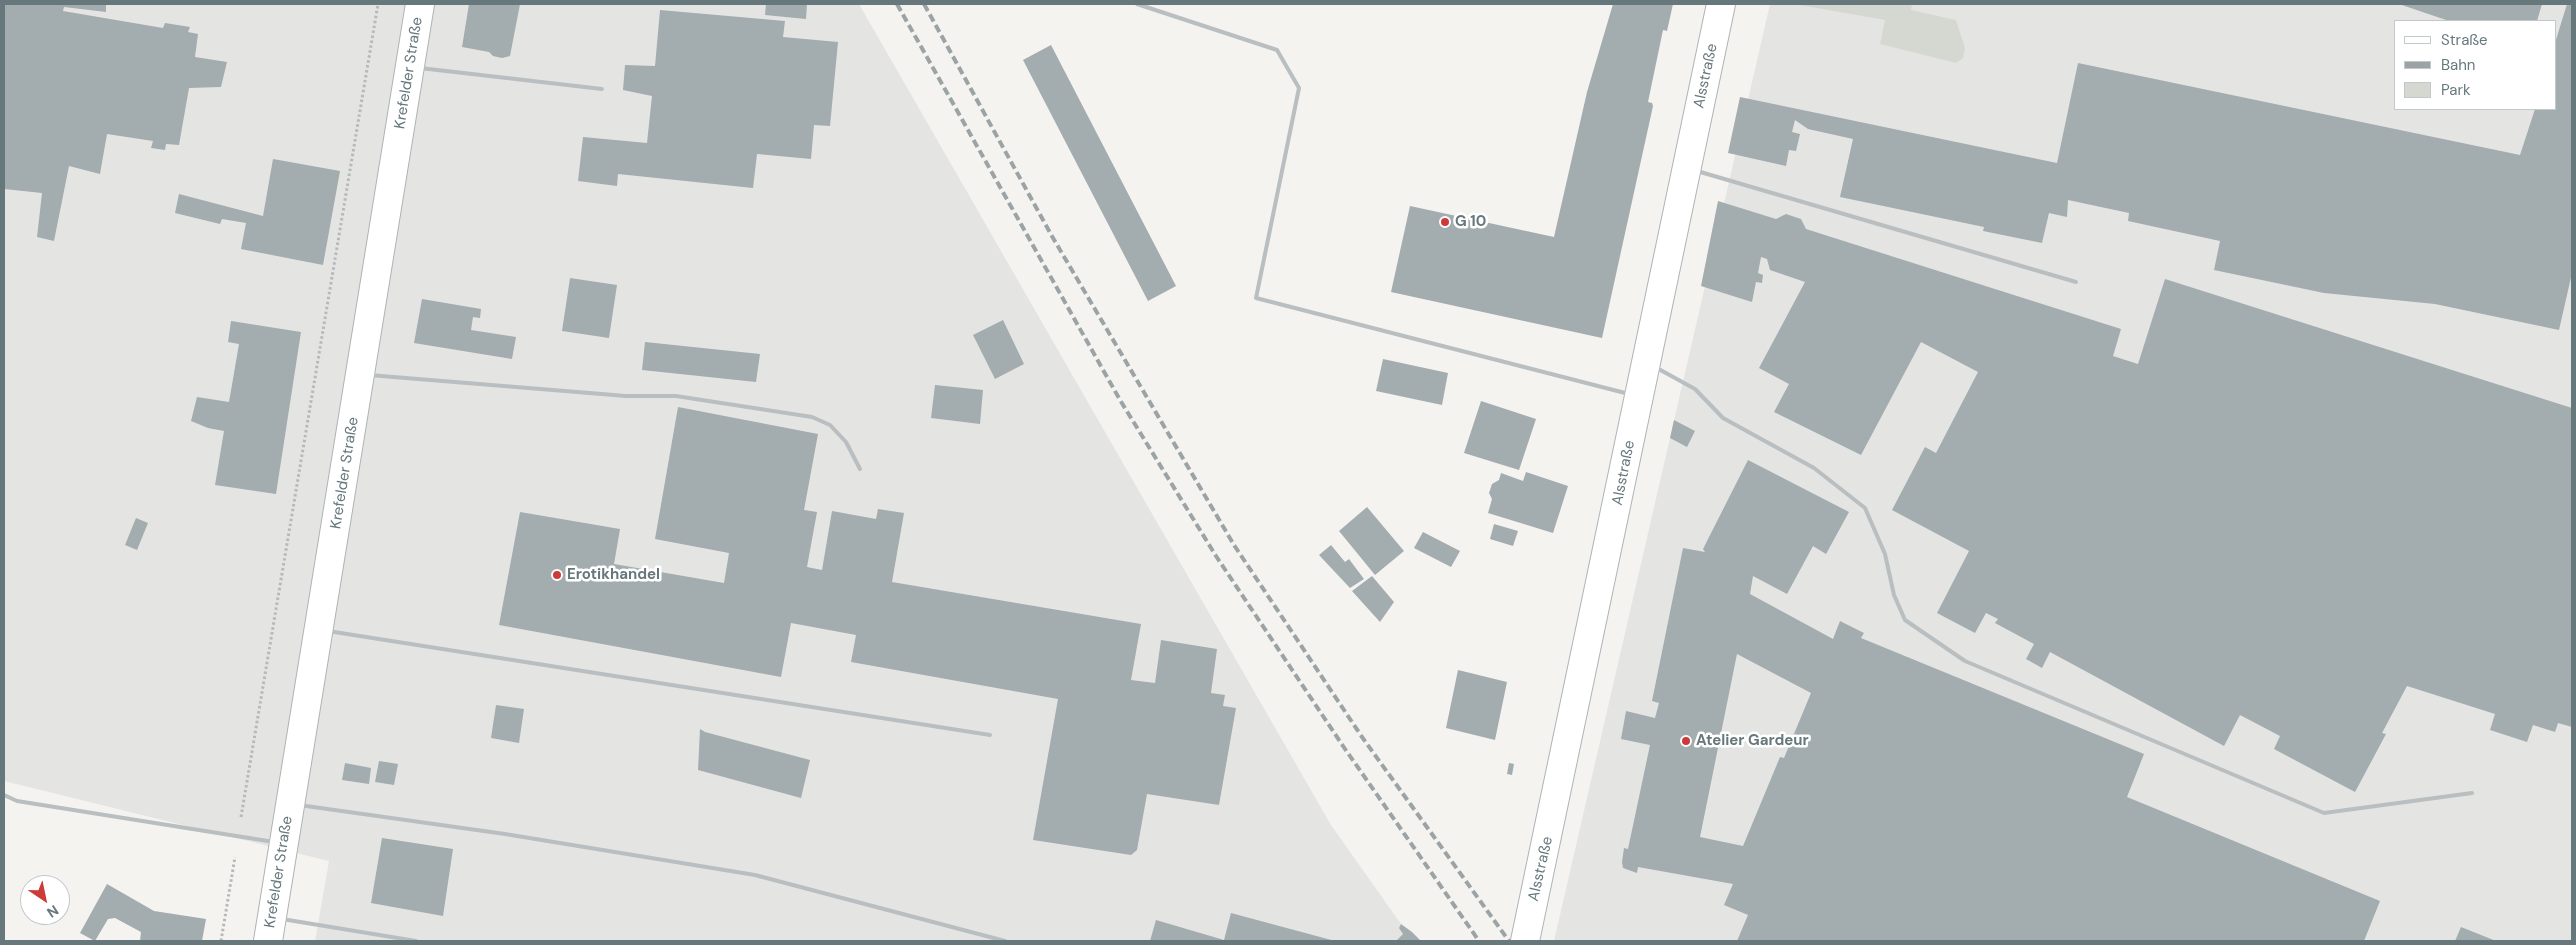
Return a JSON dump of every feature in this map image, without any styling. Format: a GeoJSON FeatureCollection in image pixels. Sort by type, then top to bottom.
{"type":"FeatureCollection","features":[{"type":"Feature","properties":{"kind":"street","name":"Krefelder Straße"},"geometry":{"type":"LineString","coordinates":[[270,929],[420,4]]}},
{"type":"Feature","properties":{"kind":"street","name":"Alsstraße"},"geometry":{"type":"LineString","coordinates":[[1525,941],[1721,4]]}},
{"type":"Feature","properties":{"kind":"lane"},"geometry":{"type":"LineString","coordinates":[[1137,4],[1276,50],[1299,88],[1256,298],[1639,397]]}},
{"type":"Feature","properties":{"kind":"lane"},"geometry":{"type":"LineString","coordinates":[[410,67],[602,90]]}},
{"type":"Feature","properties":{"kind":"lane"},"geometry":{"type":"LineString","coordinates":[[1687,168],[2076,282]]}},
{"type":"Feature","properties":{"kind":"lane"},"geometry":{"type":"LineString","coordinates":[[1646,362],[1695,389],[1723,418],[1814,468],[1865,508],[1885,554],[1894,595],[1905,620],[1965,661],[2324,813],[2472,793]]}},
{"type":"Feature","properties":{"kind":"lane"},"geometry":{"type":"LineString","coordinates":[[361,374],[626,396],[676,396],[812,417],[830,425],[846,442],[860,469]]}},
{"type":"Feature","properties":{"kind":"lane"},"geometry":{"type":"LineString","coordinates":[[320,630],[990,735]]}},
{"type":"Feature","properties":{"kind":"lane"},"geometry":{"type":"LineString","coordinates":[[4,796],[17,801],[284,843]]}},
{"type":"Feature","properties":{"kind":"lane"},"geometry":{"type":"LineString","coordinates":[[290,804],[505,834],[755,875],[1005,941]]}},
{"type":"Feature","properties":{"kind":"lane"},"geometry":{"type":"LineString","coordinates":[[270,929],[416,941]]}},
{"type":"Feature","properties":{"kind":"path"},"geometry":{"type":"LineString","coordinates":[[221,941],[273,616],[378,4]]}},
{"type":"Feature","properties":{"kind":"shaded area"},"geometry":{"type":"Polygon","coordinates":[[[4,4],[859,4],[1331,825],[1413,941],[315,941],[329,861],[4,781],[4,4]]]}},
{"type":"Feature","properties":{"kind":"shaded area"},"geometry":{"type":"Polygon","coordinates":[[[1770,4],[2572,4],[2572,941],[1554,941],[1770,4]]]}},
{"type":"Feature","properties":{"kind":"green space"},"geometry":{"type":"Polygon","coordinates":[[[1794,4],[1912,4],[1911,10],[1956,20],[1965,48],[1963,58],[1956,63],[1880,44],[1885,20],[1794,4]]]}},
{"type":"Feature","properties":{"kind":"building"},"geometry":{"type":"Polygon","coordinates":[[[4,4],[106,4],[106,12],[64,7],[63,11],[163,28],[165,23],[190,27],[188,32],[198,34],[195,57],[227,62],[221,87],[189,88],[179,145],[166,144],[165,150],[151,148],[153,141],[107,134],[100,174],[69,166],[54,241],[37,237],[42,193],[4,189],[4,4]]]}},
{"type":"Feature","properties":{"kind":"building"},"geometry":{"type":"Polygon","coordinates":[[[469,4],[520,4],[510,56],[502,58],[493,56],[489,52],[462,47],[469,4]]]}},
{"type":"Feature","properties":{"kind":"building"},"geometry":{"type":"Polygon","coordinates":[[[766,4],[807,4],[806,19],[765,15],[766,4]]]}},
{"type":"Feature","properties":{"kind":"building","name":"G 10"},"geometry":{"type":"Polygon","coordinates":[[[1613,4],[1673,4],[1667,31],[1663,30],[1648,102],[1652,103],[1653,106],[1602,338],[1391,292],[1410,206],[1554,237],[1587,92],[1613,4]]]}},
{"type":"Feature","properties":{"kind":"building"},"geometry":{"type":"Polygon","coordinates":[[[2399,4],[2542,4],[2537,20],[2446,20],[2399,4]]]}},
{"type":"Feature","properties":{"kind":"building"},"geometry":{"type":"Polygon","coordinates":[[[2567,4],[2572,4],[2572,273],[2559,330],[2435,304],[2324,293],[2214,270],[2220,241],[2128,221],[2129,213],[2068,200],[2067,217],[2049,213],[2042,243],[1983,231],[1984,227],[1840,197],[1853,139],[1808,129],[1795,120],[1792,132],[1800,134],[1796,151],[1789,150],[1786,166],[1728,153],[1740,97],[2057,163],[2078,63],[2520,155],[2535,110],[2556,110],[2556,40],[2567,4]]]}},
{"type":"Feature","properties":{"kind":"building"},"geometry":{"type":"Polygon","coordinates":[[[660,10],[785,21],[783,37],[838,42],[830,126],[814,125],[811,159],[757,154],[753,188],[618,174],[617,186],[578,181],[583,137],[647,143],[652,96],[623,90],[625,65],[655,66],[660,10]]]}},
{"type":"Feature","properties":{"kind":"building"},"geometry":{"type":"Polygon","coordinates":[[[1051,45],[1176,286],[1148,301],[1023,60],[1051,45]]]}},
{"type":"Feature","properties":{"kind":"building"},"geometry":{"type":"Polygon","coordinates":[[[273,159],[340,171],[323,265],[241,249],[246,223],[222,219],[220,224],[175,213],[179,194],[263,216],[273,159]]]}},
{"type":"Feature","properties":{"kind":"building"},"geometry":{"type":"Polygon","coordinates":[[[1718,201],[1776,219],[1786,214],[1801,219],[1806,229],[2121,329],[2113,356],[2138,364],[2165,279],[2572,408],[2572,727],[2558,723],[2555,732],[2533,725],[2527,742],[2490,730],[2495,714],[2407,686],[2382,733],[2386,734],[2355,792],[2274,749],[2280,736],[2240,715],[2224,746],[2050,652],[2042,668],[2026,659],[2034,644],[1995,623],[1998,619],[1986,613],[1975,633],[1937,613],[1969,551],[1892,510],[1925,447],[1936,453],[1978,372],[1921,342],[1861,455],[1774,412],[1789,384],[1759,368],[1805,282],[1770,270],[1767,259],[1761,257],[1758,273],[1763,275],[1762,283],[1756,282],[1752,302],[1701,286],[1718,201]]]}},
{"type":"Feature","properties":{"kind":"building"},"geometry":{"type":"Polygon","coordinates":[[[570,278],[617,285],[609,338],[562,331],[570,278]]]}},
{"type":"Feature","properties":{"kind":"building"},"geometry":{"type":"Polygon","coordinates":[[[422,299],[481,309],[480,318],[473,317],[471,330],[516,337],[512,359],[414,343],[422,299]]]}},
{"type":"Feature","properties":{"kind":"building"},"geometry":{"type":"Polygon","coordinates":[[[1003,320],[1024,364],[995,379],[973,335],[1003,320]]]}},
{"type":"Feature","properties":{"kind":"building"},"geometry":{"type":"Polygon","coordinates":[[[231,321],[301,332],[276,494],[215,485],[224,431],[208,428],[191,421],[197,397],[229,402],[239,344],[228,342],[231,321]]]}},
{"type":"Feature","properties":{"kind":"building"},"geometry":{"type":"Polygon","coordinates":[[[645,342],[760,354],[756,382],[642,370],[645,342]]]}},
{"type":"Feature","properties":{"kind":"building"},"geometry":{"type":"Polygon","coordinates":[[[1383,359],[1448,373],[1442,405],[1376,391],[1383,359]]]}},
{"type":"Feature","properties":{"kind":"building"},"geometry":{"type":"Polygon","coordinates":[[[935,385],[983,390],[980,424],[931,418],[935,385]]]}},
{"type":"Feature","properties":{"kind":"building"},"geometry":{"type":"Polygon","coordinates":[[[1481,401],[1536,419],[1519,470],[1464,453],[1481,401]]]}},
{"type":"Feature","properties":{"kind":"building"},"geometry":{"type":"Polygon","coordinates":[[[678,407],[818,434],[804,510],[817,512],[807,567],[822,570],[832,511],[876,519],[878,509],[904,513],[892,582],[1141,624],[1131,680],[1155,683],[1161,640],[1217,649],[1211,693],[1225,695],[1223,706],[1236,708],[1219,805],[1147,794],[1137,850],[1131,855],[1033,840],[1058,699],[851,662],[856,635],[791,623],[781,677],[499,625],[520,512],[620,529],[614,564],[724,583],[729,553],[655,539],[678,407]]]}},
{"type":"Feature","properties":{"kind":"building"},"geometry":{"type":"Polygon","coordinates":[[[1674,420],[1695,431],[1687,447],[1670,438],[1674,420]]]}},
{"type":"Feature","properties":{"kind":"building"},"geometry":{"type":"Polygon","coordinates":[[[1748,460],[1849,512],[1826,554],[1813,546],[1787,594],[1753,576],[1750,594],[1833,639],[1840,621],[1864,633],[1861,638],[2144,754],[2127,797],[2380,901],[2364,941],[1737,941],[1748,915],[1724,905],[1733,884],[1638,867],[1637,873],[1623,868],[1622,862],[1624,848],[1628,849],[1650,745],[1621,739],[1626,711],[1655,718],[1659,703],[1652,701],[1683,548],[1705,552],[1703,549],[1748,460]],[[1737,654],[1700,837],[1743,846],[1780,757],[1784,758],[1811,693],[1737,654]]]}},
{"type":"Feature","properties":{"kind":"building"},"geometry":{"type":"Polygon","coordinates":[[[1526,472],[1568,486],[1553,533],[1488,513],[1492,499],[1489,493],[1492,484],[1499,480],[1501,473],[1523,481],[1526,472]]]}},
{"type":"Feature","properties":{"kind":"building"},"geometry":{"type":"Polygon","coordinates":[[[1367,507],[1404,551],[1375,575],[1339,531],[1367,507]]]}},
{"type":"Feature","properties":{"kind":"building"},"geometry":{"type":"Polygon","coordinates":[[[136,518],[148,523],[137,550],[125,545],[136,518]]]}},
{"type":"Feature","properties":{"kind":"building"},"geometry":{"type":"Polygon","coordinates":[[[1494,524],[1518,531],[1513,546],[1490,539],[1494,524]]]}},
{"type":"Feature","properties":{"kind":"building"},"geometry":{"type":"Polygon","coordinates":[[[1423,532],[1460,551],[1451,567],[1414,548],[1423,532]]]}},
{"type":"Feature","properties":{"kind":"building"},"geometry":{"type":"Polygon","coordinates":[[[1331,545],[1345,562],[1349,559],[1364,579],[1350,588],[1319,555],[1331,545]]]}},
{"type":"Feature","properties":{"kind":"building"},"geometry":{"type":"Polygon","coordinates":[[[1372,576],[1394,602],[1380,622],[1352,591],[1372,576]]]}},
{"type":"Feature","properties":{"kind":"building"},"geometry":{"type":"Polygon","coordinates":[[[1458,670],[1507,682],[1495,740],[1446,728],[1458,670]]]}},
{"type":"Feature","properties":{"kind":"building"},"geometry":{"type":"Polygon","coordinates":[[[496,705],[524,709],[519,743],[491,738],[496,705]]]}},
{"type":"Feature","properties":{"kind":"building"},"geometry":{"type":"Polygon","coordinates":[[[700,729],[705,732],[810,760],[801,798],[698,770],[700,729]]]}},
{"type":"Feature","properties":{"kind":"building"},"geometry":{"type":"Polygon","coordinates":[[[379,761],[398,764],[394,785],[375,782],[379,761]]]}},
{"type":"Feature","properties":{"kind":"building"},"geometry":{"type":"Polygon","coordinates":[[[345,763],[371,768],[369,784],[342,780],[345,763]]]}},
{"type":"Feature","properties":{"kind":"building"},"geometry":{"type":"Polygon","coordinates":[[[1509,763],[1514,764],[1512,775],[1507,774],[1509,763]]]}},
{"type":"Feature","properties":{"kind":"building"},"geometry":{"type":"Polygon","coordinates":[[[382,838],[453,849],[443,916],[371,903],[382,838]]]}},
{"type":"Feature","properties":{"kind":"building"},"geometry":{"type":"Polygon","coordinates":[[[107,884],[154,911],[206,919],[202,941],[140,941],[141,932],[115,918],[108,919],[95,941],[80,933],[107,884]]]}},
{"type":"Feature","properties":{"kind":"building"},"geometry":{"type":"Polygon","coordinates":[[[1231,913],[1335,941],[1150,941],[1156,920],[1224,940],[1231,913]]]}},
{"type":"Feature","properties":{"kind":"building"},"geometry":{"type":"Polygon","coordinates":[[[1401,924],[1421,941],[1396,941],[1403,934],[1399,928],[1401,924]]]}},
{"type":"Feature","properties":{"kind":"building"},"geometry":{"type":"Polygon","coordinates":[[[2461,927],[2496,941],[2455,941],[2461,927]]]}},
{"type":"Feature","properties":{"kind":"railway"},"geometry":{"type":"LineString","coordinates":[[897,4],[1120,400],[1216,556],[1343,746],[1479,941]]}},
{"type":"Feature","properties":{"kind":"railway"},"geometry":{"type":"LineString","coordinates":[[924,4],[1053,238],[1234,545],[1362,737],[1509,941]]}},
{"type":"Feature","properties":{"kind":"place","name":"G 10"},"geometry":{"type":"Point","coordinates":[1445,222]}},
{"type":"Feature","properties":{"kind":"place","name":"Erotikhandel"},"geometry":{"type":"Point","coordinates":[557,575]}},
{"type":"Feature","properties":{"kind":"place","name":"Atelier Gardeur"},"geometry":{"type":"Point","coordinates":[1686,741]}}]}
